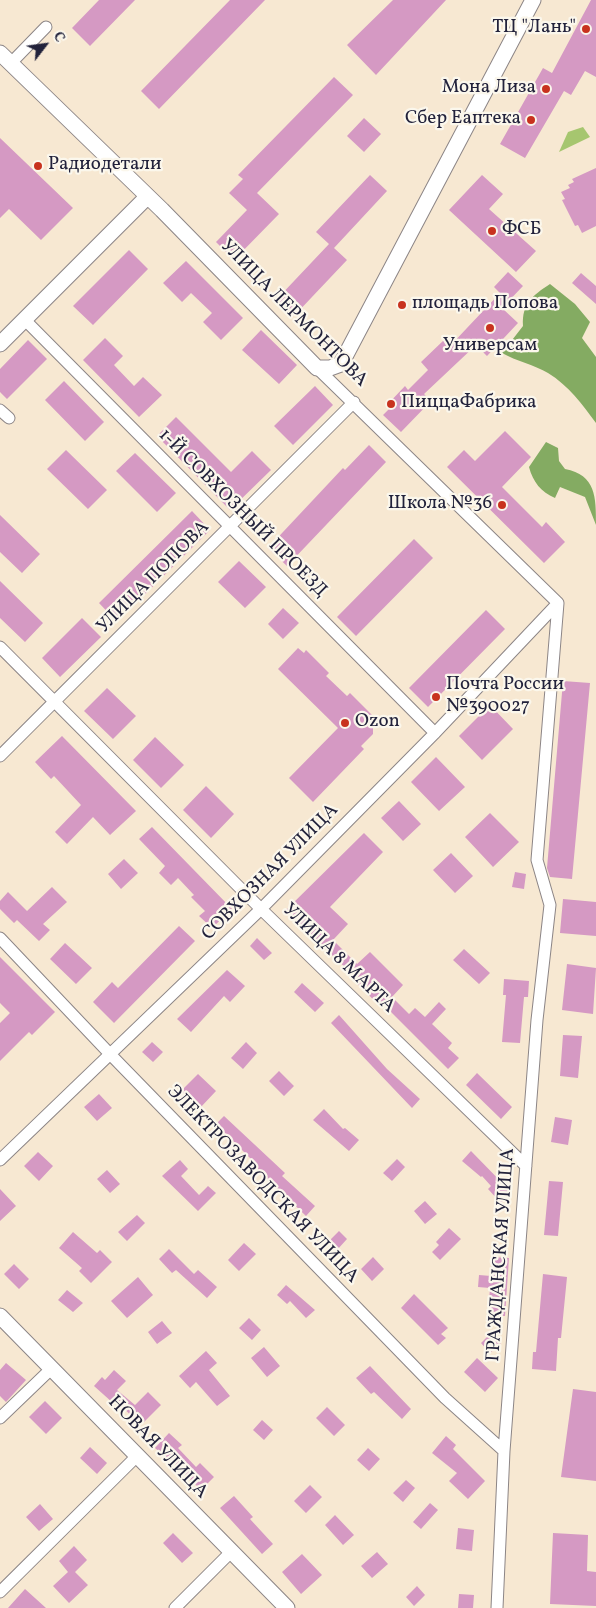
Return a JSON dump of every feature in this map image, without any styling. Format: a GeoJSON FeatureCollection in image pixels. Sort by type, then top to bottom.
{"type":"FeatureCollection","features":[{"type":"Feature","properties":{"kind":"street"},"geometry":{"type":"LineString","coordinates":[[317,368],[330,368],[341,364],[533,0]]}},
{"type":"Feature","properties":{"kind":"street"},"geometry":{"type":"LineString","coordinates":[[5,58],[46,27]]}},
{"type":"Feature","properties":{"kind":"street","name":"УЛИЦА ЛЕРМОНТОВА"},"geometry":{"type":"LineString","coordinates":[[5,58],[317,368],[558,603]]}},
{"type":"Feature","properties":{"kind":"street"},"geometry":{"type":"LineString","coordinates":[[0,344],[147,197]]}},
{"type":"Feature","properties":{"kind":"street","name":"1-Й СОВХОЗНЫЙ ПРОЕЗД"},"geometry":{"type":"LineString","coordinates":[[24,319],[435,733]]}},
{"type":"Feature","properties":{"kind":"street","name":"УЛИЦА ПОПОВА"},"geometry":{"type":"LineString","coordinates":[[0,756],[354,402]]}},
{"type":"Feature","properties":{"kind":"street"},"geometry":{"type":"LineString","coordinates":[[0,410],[9,418]]}},
{"type":"Feature","properties":{"kind":"street","name":"СОВХОЗНАЯ УЛИЦА"},"geometry":{"type":"LineString","coordinates":[[0,1160],[109,1053],[261,909],[435,733],[558,603]]}},
{"type":"Feature","properties":{"kind":"street","name":"ГРАЖДАНСКАЯ УЛИЦА"},"geometry":{"type":"LineString","coordinates":[[496,1608],[504,1451],[537,1020],[550,905],[537,860],[558,603]]}},
{"type":"Feature","properties":{"kind":"street","name":"УЛИЦА 8 МАРТА"},"geometry":{"type":"LineString","coordinates":[[0,647],[261,909],[526,1166]]}},
{"type":"Feature","properties":{"kind":"street","name":"ЭЛЕКТРОЗАВОДСКАЯ УЛИЦА"},"geometry":{"type":"LineString","coordinates":[[0,938],[109,1053],[445,1398],[504,1451]]}},
{"type":"Feature","properties":{"kind":"street","name":"НОВАЯ УЛИЦА"},"geometry":{"type":"LineString","coordinates":[[0,1316],[138,1455],[230,1553],[286,1608]]}},
{"type":"Feature","properties":{"kind":"street"},"geometry":{"type":"LineString","coordinates":[[0,1418],[52,1369]]}},
{"type":"Feature","properties":{"kind":"street"},"geometry":{"type":"LineString","coordinates":[[0,1592],[138,1455]]}},
{"type":"Feature","properties":{"kind":"street"},"geometry":{"type":"LineString","coordinates":[[175,1608],[230,1553]]}},
{"type":"Feature","properties":{"kind":"green space"},"geometry":{"type":"Polygon","coordinates":[[[583,127],[590,137],[559,152],[568,132],[583,127]]]}},
{"type":"Feature","properties":{"kind":"green space"},"geometry":{"type":"Polygon","coordinates":[[[550,284],[575,304],[590,322],[582,338],[596,357],[596,423],[575,396],[556,378],[543,370],[502,353],[523,326],[524,311],[529,301],[550,284]]]}},
{"type":"Feature","properties":{"kind":"green space"},"geometry":{"type":"Polygon","coordinates":[[[546,442],[558,448],[559,461],[565,469],[583,476],[588,482],[596,505],[596,525],[585,497],[560,487],[555,498],[542,490],[535,482],[529,467],[546,442]]]}},
{"type":"Feature","properties":{"kind":"building"},"geometry":{"type":"Polygon","coordinates":[[[99,0],[135,0],[90,46],[72,28],[99,0]]]}},
{"type":"Feature","properties":{"kind":"building"},"geometry":{"type":"Polygon","coordinates":[[[230,0],[265,0],[159,109],[141,91],[230,0]]]}},
{"type":"Feature","properties":{"kind":"building"},"geometry":{"type":"Polygon","coordinates":[[[393,0],[446,0],[376,75],[347,45],[393,0]]]}},
{"type":"Feature","properties":{"kind":"building"},"geometry":{"type":"Polygon","coordinates":[[[591,0],[596,0],[596,77],[585,71],[571,95],[564,91],[525,158],[500,144],[543,68],[552,73],[591,0]]]}},
{"type":"Feature","properties":{"kind":"building"},"geometry":{"type":"Polygon","coordinates":[[[334,77],[353,95],[257,193],[279,214],[234,260],[216,242],[247,210],[229,193],[243,179],[238,175],[334,77]]]}},
{"type":"Feature","properties":{"kind":"building"},"geometry":{"type":"Polygon","coordinates":[[[364,118],[381,134],[364,152],[347,136],[364,118]]]}},
{"type":"Feature","properties":{"kind":"building"},"geometry":{"type":"Polygon","coordinates":[[[0,138],[73,208],[41,240],[9,209],[0,218],[0,138]]]}},
{"type":"Feature","properties":{"kind":"building"},"geometry":{"type":"Polygon","coordinates":[[[596,168],[596,226],[582,233],[578,225],[575,226],[562,200],[565,199],[561,192],[570,188],[568,185],[574,182],[572,179],[596,168]]]}},
{"type":"Feature","properties":{"kind":"building"},"geometry":{"type":"Polygon","coordinates":[[[370,175],[387,191],[334,248],[347,260],[294,316],[277,299],[329,244],[316,232],[370,175]]]}},
{"type":"Feature","properties":{"kind":"building","name":"ФСБ"},"geometry":{"type":"Polygon","coordinates":[[[482,175],[503,194],[489,209],[536,251],[516,272],[449,210],[482,175]]]}},
{"type":"Feature","properties":{"kind":"building"},"geometry":{"type":"Polygon","coordinates":[[[129,250],[148,269],[93,325],[73,306],[129,250]]]}},
{"type":"Feature","properties":{"kind":"building"},"geometry":{"type":"Polygon","coordinates":[[[186,261],[243,318],[221,340],[203,322],[212,313],[191,293],[182,302],[163,283],[186,261]]]}},
{"type":"Feature","properties":{"kind":"building"},"geometry":{"type":"Polygon","coordinates":[[[508,272],[523,286],[502,308],[518,323],[487,356],[476,345],[424,394],[431,401],[401,432],[383,415],[390,408],[387,405],[405,386],[408,390],[428,370],[421,362],[444,340],[450,346],[500,293],[494,287],[508,272]]]}},
{"type":"Feature","properties":{"kind":"building"},"geometry":{"type":"Polygon","coordinates":[[[581,273],[596,286],[596,304],[572,283],[581,273]]]}},
{"type":"Feature","properties":{"kind":"building"},"geometry":{"type":"Polygon","coordinates":[[[261,330],[297,365],[279,384],[242,350],[261,330]]]}},
{"type":"Feature","properties":{"kind":"building"},"geometry":{"type":"Polygon","coordinates":[[[105,338],[123,356],[114,365],[134,386],[143,377],[162,395],[139,417],[83,360],[105,338]]]}},
{"type":"Feature","properties":{"kind":"building"},"geometry":{"type":"Polygon","coordinates":[[[28,340],[47,359],[7,399],[0,392],[0,369],[28,340]]]}},
{"type":"Feature","properties":{"kind":"building"},"geometry":{"type":"Polygon","coordinates":[[[64,381],[104,422],[85,441],[45,400],[64,381]]]}},
{"type":"Feature","properties":{"kind":"building"},"geometry":{"type":"Polygon","coordinates":[[[315,386],[333,405],[293,445],[274,426],[315,386]]]}},
{"type":"Feature","properties":{"kind":"building"},"geometry":{"type":"Polygon","coordinates":[[[176,417],[231,472],[252,451],[271,470],[230,510],[157,436],[176,417]]]}},
{"type":"Feature","properties":{"kind":"building","name":"Школа №36"},"geometry":{"type":"Polygon","coordinates":[[[505,431],[531,457],[502,487],[542,527],[546,522],[565,542],[544,563],[447,467],[464,450],[475,461],[505,431]]]}},
{"type":"Feature","properties":{"kind":"building"},"geometry":{"type":"Polygon","coordinates":[[[369,445],[386,462],[287,566],[268,548],[343,468],[345,470],[369,445]]]}},
{"type":"Feature","properties":{"kind":"building"},"geometry":{"type":"Polygon","coordinates":[[[66,450],[107,490],[88,509],[47,469],[66,450]]]}},
{"type":"Feature","properties":{"kind":"building"},"geometry":{"type":"Polygon","coordinates":[[[135,453],[176,493],[157,512],[116,471],[135,453]]]}},
{"type":"Feature","properties":{"kind":"building"},"geometry":{"type":"Polygon","coordinates":[[[192,511],[210,530],[117,622],[99,603],[192,511]]]}},
{"type":"Feature","properties":{"kind":"building"},"geometry":{"type":"Polygon","coordinates":[[[0,515],[40,554],[22,573],[0,552],[0,515]]]}},
{"type":"Feature","properties":{"kind":"building"},"geometry":{"type":"Polygon","coordinates":[[[414,539],[433,558],[356,636],[337,617],[414,539]]]}},
{"type":"Feature","properties":{"kind":"building"},"geometry":{"type":"Polygon","coordinates":[[[239,561],[266,587],[245,608],[218,582],[239,561]]]}},
{"type":"Feature","properties":{"kind":"building"},"geometry":{"type":"Polygon","coordinates":[[[0,581],[43,623],[25,642],[0,618],[0,581]]]}},
{"type":"Feature","properties":{"kind":"building"},"geometry":{"type":"Polygon","coordinates":[[[283,608],[299,623],[283,639],[268,624],[283,608]]]}},
{"type":"Feature","properties":{"kind":"building"},"geometry":{"type":"Polygon","coordinates":[[[486,610],[505,629],[428,707],[409,688],[486,610]]]}},
{"type":"Feature","properties":{"kind":"building"},"geometry":{"type":"Polygon","coordinates":[[[82,618],[101,637],[60,677],[42,658],[82,618]]]}},
{"type":"Feature","properties":{"kind":"building"},"geometry":{"type":"Polygon","coordinates":[[[298,648],[304,653],[306,650],[329,673],[326,676],[347,696],[350,693],[373,716],[373,734],[361,746],[364,749],[313,802],[289,778],[338,728],[278,669],[298,648]]]}},
{"type":"Feature","properties":{"kind":"building"},"geometry":{"type":"Polygon","coordinates":[[[563,681],[590,683],[572,879],[550,877],[547,868],[563,681]]]}},
{"type":"Feature","properties":{"kind":"building"},"geometry":{"type":"Polygon","coordinates":[[[107,688],[136,716],[113,739],[84,711],[107,688]]]}},
{"type":"Feature","properties":{"kind":"building"},"geometry":{"type":"Polygon","coordinates":[[[490,705],[513,729],[482,760],[459,736],[490,705]]]}},
{"type":"Feature","properties":{"kind":"building"},"geometry":{"type":"Polygon","coordinates":[[[62,736],[136,811],[110,835],[93,817],[67,844],[55,832],[81,805],[54,776],[51,779],[35,762],[62,736]]]}},
{"type":"Feature","properties":{"kind":"building"},"geometry":{"type":"Polygon","coordinates":[[[155,737],[184,765],[161,788],[133,760],[155,737]]]}},
{"type":"Feature","properties":{"kind":"building"},"geometry":{"type":"Polygon","coordinates":[[[436,757],[465,787],[439,811],[411,782],[436,757]]]}},
{"type":"Feature","properties":{"kind":"building"},"geometry":{"type":"Polygon","coordinates":[[[206,786],[234,814],[211,838],[183,810],[206,786]]]}},
{"type":"Feature","properties":{"kind":"building"},"geometry":{"type":"Polygon","coordinates":[[[399,801],[421,824],[403,841],[381,818],[399,801]]]}},
{"type":"Feature","properties":{"kind":"building"},"geometry":{"type":"Polygon","coordinates":[[[490,813],[519,842],[493,867],[465,837],[490,813]]]}},
{"type":"Feature","properties":{"kind":"building"},"geometry":{"type":"Polygon","coordinates":[[[152,827],[232,909],[212,928],[199,916],[205,911],[191,897],[194,895],[178,878],[171,885],[159,873],[165,866],[139,839],[152,827]]]}},
{"type":"Feature","properties":{"kind":"building"},"geometry":{"type":"Polygon","coordinates":[[[364,833],[383,852],[330,907],[348,924],[333,940],[357,964],[370,952],[403,985],[392,997],[409,1014],[415,1008],[425,1017],[439,1002],[446,1009],[432,1024],[452,1043],[448,1048],[459,1058],[448,1069],[384,1005],[381,1007],[347,974],[350,972],[285,911],[364,833]]]}},
{"type":"Feature","properties":{"kind":"building"},"geometry":{"type":"Polygon","coordinates":[[[451,853],[473,876],[455,893],[433,870],[451,853]]]}},
{"type":"Feature","properties":{"kind":"building"},"geometry":{"type":"Polygon","coordinates":[[[124,859],[138,873],[121,889],[108,874],[124,859]]]}},
{"type":"Feature","properties":{"kind":"building"},"geometry":{"type":"Polygon","coordinates":[[[515,872],[526,874],[524,889],[512,887],[515,872]]]}},
{"type":"Feature","properties":{"kind":"building"},"geometry":{"type":"Polygon","coordinates":[[[52,887],[67,902],[43,924],[50,930],[39,941],[17,920],[14,923],[0,909],[0,901],[8,892],[27,911],[52,887]]]}},
{"type":"Feature","properties":{"kind":"building"},"geometry":{"type":"Polygon","coordinates":[[[563,899],[596,902],[596,936],[560,933],[563,899]]]}},
{"type":"Feature","properties":{"kind":"building"},"geometry":{"type":"Polygon","coordinates":[[[179,926],[195,941],[114,1023],[93,1002],[112,982],[118,988],[179,926]]]}},
{"type":"Feature","properties":{"kind":"building"},"geometry":{"type":"Polygon","coordinates":[[[257,938],[272,953],[264,960],[250,946],[257,938]]]}},
{"type":"Feature","properties":{"kind":"building"},"geometry":{"type":"Polygon","coordinates":[[[65,943],[92,968],[76,984],[50,959],[65,943]]]}},
{"type":"Feature","properties":{"kind":"building"},"geometry":{"type":"Polygon","coordinates":[[[464,949],[490,973],[479,984],[453,960],[464,949]]]}},
{"type":"Feature","properties":{"kind":"building"},"geometry":{"type":"Polygon","coordinates":[[[0,957],[55,1012],[32,1035],[29,1032],[0,1061],[0,1023],[10,1013],[0,1003],[0,957]]]}},
{"type":"Feature","properties":{"kind":"building"},"geometry":{"type":"Polygon","coordinates":[[[567,964],[596,968],[593,1014],[562,1010],[567,964]]]}},
{"type":"Feature","properties":{"kind":"building"},"geometry":{"type":"Polygon","coordinates":[[[227,970],[245,986],[230,1002],[224,996],[191,1032],[177,1019],[227,970]]]}},
{"type":"Feature","properties":{"kind":"building"},"geometry":{"type":"Polygon","coordinates":[[[504,979],[529,981],[528,997],[524,997],[520,1043],[502,1042],[506,995],[503,995],[504,979]]]}},
{"type":"Feature","properties":{"kind":"building"},"geometry":{"type":"Polygon","coordinates":[[[302,983],[324,1003],[315,1012],[294,992],[302,983]]]}},
{"type":"Feature","properties":{"kind":"building"},"geometry":{"type":"Polygon","coordinates":[[[339,1015],[387,1069],[420,1099],[412,1108],[331,1023],[339,1015]]]}},
{"type":"Feature","properties":{"kind":"building"},"geometry":{"type":"Polygon","coordinates":[[[563,1035],[582,1036],[578,1078],[560,1076],[563,1035]]]}},
{"type":"Feature","properties":{"kind":"building"},"geometry":{"type":"Polygon","coordinates":[[[152,1042],[163,1052],[153,1062],[142,1052],[152,1042]]]}},
{"type":"Feature","properties":{"kind":"building"},"geometry":{"type":"Polygon","coordinates":[[[246,1042],[257,1053],[243,1069],[231,1058],[246,1042]]]}},
{"type":"Feature","properties":{"kind":"building"},"geometry":{"type":"Polygon","coordinates":[[[279,1071],[294,1086],[284,1096],[269,1081],[279,1071]]]}},
{"type":"Feature","properties":{"kind":"building"},"geometry":{"type":"Polygon","coordinates":[[[477,1073],[512,1107],[501,1119],[466,1085],[477,1073]]]}},
{"type":"Feature","properties":{"kind":"building"},"geometry":{"type":"Polygon","coordinates":[[[198,1074],[216,1091],[200,1108],[181,1091],[198,1074]]]}},
{"type":"Feature","properties":{"kind":"building"},"geometry":{"type":"Polygon","coordinates":[[[99,1094],[112,1108],[97,1121],[84,1107],[99,1094]]]}},
{"type":"Feature","properties":{"kind":"building"},"geometry":{"type":"Polygon","coordinates":[[[324,1109],[343,1129],[345,1128],[359,1140],[349,1151],[313,1120],[324,1109]]]}},
{"type":"Feature","properties":{"kind":"building"},"geometry":{"type":"Polygon","coordinates":[[[224,1116],[285,1173],[282,1176],[315,1206],[306,1216],[251,1163],[253,1161],[216,1124],[224,1116]]]}},
{"type":"Feature","properties":{"kind":"building"},"geometry":{"type":"Polygon","coordinates":[[[555,1117],[572,1120],[568,1145],[551,1142],[555,1117]]]}},
{"type":"Feature","properties":{"kind":"building"},"geometry":{"type":"Polygon","coordinates":[[[471,1151],[512,1193],[501,1203],[488,1189],[491,1186],[482,1176],[462,1161],[471,1151]]]}},
{"type":"Feature","properties":{"kind":"building"},"geometry":{"type":"Polygon","coordinates":[[[38,1152],[53,1166],[39,1181],[24,1166],[38,1152]]]}},
{"type":"Feature","properties":{"kind":"building"},"geometry":{"type":"Polygon","coordinates":[[[397,1159],[405,1167],[392,1181],[383,1173],[397,1159]]]}},
{"type":"Feature","properties":{"kind":"building"},"geometry":{"type":"Polygon","coordinates":[[[180,1160],[188,1169],[181,1176],[199,1195],[208,1186],[216,1193],[198,1211],[162,1176],[180,1160]]]}},
{"type":"Feature","properties":{"kind":"building"},"geometry":{"type":"Polygon","coordinates":[[[107,1170],[120,1184],[110,1193],[97,1179],[107,1170]]]}},
{"type":"Feature","properties":{"kind":"building"},"geometry":{"type":"Polygon","coordinates":[[[549,1181],[563,1182],[558,1236],[544,1235],[549,1181]]]}},
{"type":"Feature","properties":{"kind":"building"},"geometry":{"type":"Polygon","coordinates":[[[0,1189],[16,1206],[0,1221],[0,1189]]]}},
{"type":"Feature","properties":{"kind":"building"},"geometry":{"type":"Polygon","coordinates":[[[425,1201],[437,1214],[425,1224],[414,1211],[425,1201]]]}},
{"type":"Feature","properties":{"kind":"building"},"geometry":{"type":"Polygon","coordinates":[[[137,1215],[145,1223],[127,1241],[118,1232],[137,1215]]]}},
{"type":"Feature","properties":{"kind":"building"},"geometry":{"type":"Polygon","coordinates":[[[449,1228],[461,1239],[440,1260],[432,1252],[439,1245],[436,1242],[449,1228]]]}},
{"type":"Feature","properties":{"kind":"building"},"geometry":{"type":"Polygon","coordinates":[[[339,1231],[347,1239],[337,1250],[328,1242],[339,1231]]]}},
{"type":"Feature","properties":{"kind":"building"},"geometry":{"type":"Polygon","coordinates":[[[73,1232],[97,1253],[100,1250],[112,1262],[91,1283],[79,1271],[82,1268],[59,1248],[73,1232]]]}},
{"type":"Feature","properties":{"kind":"building"},"geometry":{"type":"Polygon","coordinates":[[[244,1243],[256,1254],[239,1271],[228,1260],[244,1243]]]}},
{"type":"Feature","properties":{"kind":"building"},"geometry":{"type":"Polygon","coordinates":[[[169,1249],[194,1274],[198,1270],[217,1287],[207,1298],[176,1270],[172,1273],[159,1259],[169,1249]]]}},
{"type":"Feature","properties":{"kind":"building"},"geometry":{"type":"Polygon","coordinates":[[[373,1257],[384,1269],[372,1281],[361,1269],[373,1257]]]}},
{"type":"Feature","properties":{"kind":"building"},"geometry":{"type":"Polygon","coordinates":[[[492,1257],[509,1258],[505,1316],[488,1315],[490,1288],[478,1287],[479,1275],[491,1276],[492,1257]]]}},
{"type":"Feature","properties":{"kind":"building"},"geometry":{"type":"Polygon","coordinates":[[[14,1264],[29,1279],[19,1289],[4,1274],[14,1264]]]}},
{"type":"Feature","properties":{"kind":"building"},"geometry":{"type":"Polygon","coordinates":[[[543,1274],[567,1277],[561,1338],[558,1338],[556,1371],[532,1369],[533,1352],[536,1352],[543,1274]]]}},
{"type":"Feature","properties":{"kind":"building"},"geometry":{"type":"Polygon","coordinates":[[[138,1277],[153,1295],[127,1318],[111,1301],[138,1277]]]}},
{"type":"Feature","properties":{"kind":"building"},"geometry":{"type":"Polygon","coordinates":[[[286,1285],[315,1310],[306,1318],[290,1301],[287,1304],[277,1295],[286,1285]]]}},
{"type":"Feature","properties":{"kind":"building"},"geometry":{"type":"Polygon","coordinates":[[[67,1290],[83,1303],[73,1312],[58,1300],[67,1290]]]}},
{"type":"Feature","properties":{"kind":"building"},"geometry":{"type":"Polygon","coordinates":[[[414,1294],[448,1328],[441,1334],[446,1338],[438,1345],[401,1308],[414,1294]]]}},
{"type":"Feature","properties":{"kind":"building"},"geometry":{"type":"Polygon","coordinates":[[[249,1318],[261,1330],[252,1340],[239,1328],[249,1318]]]}},
{"type":"Feature","properties":{"kind":"building"},"geometry":{"type":"Polygon","coordinates":[[[162,1321],[172,1333],[157,1344],[148,1332],[162,1321]]]}},
{"type":"Feature","properties":{"kind":"building"},"geometry":{"type":"Polygon","coordinates":[[[492,1332],[501,1343],[490,1353],[481,1343],[492,1332]]]}},
{"type":"Feature","properties":{"kind":"building"},"geometry":{"type":"Polygon","coordinates":[[[264,1347],[280,1366],[267,1377],[251,1358],[264,1347]]]}},
{"type":"Feature","properties":{"kind":"building"},"geometry":{"type":"Polygon","coordinates":[[[206,1351],[217,1363],[209,1370],[230,1396],[217,1406],[196,1382],[190,1388],[179,1376],[206,1351]]]}},
{"type":"Feature","properties":{"kind":"building"},"geometry":{"type":"Polygon","coordinates":[[[477,1358],[498,1378],[485,1392],[464,1372],[477,1358]]]}},
{"type":"Feature","properties":{"kind":"building"},"geometry":{"type":"Polygon","coordinates":[[[6,1363],[26,1380],[6,1402],[0,1396],[0,1370],[6,1363]]]}},
{"type":"Feature","properties":{"kind":"building"},"geometry":{"type":"Polygon","coordinates":[[[370,1366],[411,1409],[402,1419],[374,1392],[371,1394],[356,1378],[370,1366]]]}},
{"type":"Feature","properties":{"kind":"building"},"geometry":{"type":"Polygon","coordinates":[[[114,1370],[126,1381],[117,1390],[135,1405],[148,1392],[161,1405],[141,1425],[115,1400],[113,1403],[94,1386],[102,1377],[105,1380],[114,1370]]]}},
{"type":"Feature","properties":{"kind":"building"},"geometry":{"type":"Polygon","coordinates":[[[573,1389],[596,1392],[596,1481],[561,1477],[573,1389]]]}},
{"type":"Feature","properties":{"kind":"building"},"geometry":{"type":"Polygon","coordinates":[[[45,1401],[62,1418],[46,1434],[29,1417],[45,1401]]]}},
{"type":"Feature","properties":{"kind":"building"},"geometry":{"type":"Polygon","coordinates":[[[327,1407],[345,1425],[334,1436],[316,1418],[327,1407]]]}},
{"type":"Feature","properties":{"kind":"building"},"geometry":{"type":"Polygon","coordinates":[[[262,1420],[273,1430],[264,1440],[253,1430],[262,1420]]]}},
{"type":"Feature","properties":{"kind":"building"},"geometry":{"type":"Polygon","coordinates":[[[169,1433],[182,1445],[178,1448],[196,1467],[200,1463],[214,1477],[201,1490],[169,1458],[155,1448],[169,1433]]]}},
{"type":"Feature","properties":{"kind":"building"},"geometry":{"type":"Polygon","coordinates":[[[446,1436],[456,1445],[453,1449],[485,1481],[468,1499],[449,1481],[457,1473],[432,1453],[446,1436]]]}},
{"type":"Feature","properties":{"kind":"building"},"geometry":{"type":"Polygon","coordinates":[[[90,1447],[107,1463],[97,1474],[80,1458],[90,1447]]]}},
{"type":"Feature","properties":{"kind":"building"},"geometry":{"type":"Polygon","coordinates":[[[368,1448],[380,1459],[369,1471],[357,1460],[368,1448]]]}},
{"type":"Feature","properties":{"kind":"building"},"geometry":{"type":"Polygon","coordinates":[[[406,1480],[415,1488],[403,1502],[393,1493],[406,1480]]]}},
{"type":"Feature","properties":{"kind":"building"},"geometry":{"type":"Polygon","coordinates":[[[310,1485],[322,1497],[306,1513],[294,1501],[310,1485]]]}},
{"type":"Feature","properties":{"kind":"building"},"geometry":{"type":"Polygon","coordinates":[[[234,1496],[253,1517],[250,1519],[273,1544],[262,1554],[220,1508],[234,1496]]]}},
{"type":"Feature","properties":{"kind":"building"},"geometry":{"type":"Polygon","coordinates":[[[430,1503],[438,1510],[421,1529],[413,1522],[430,1503]]]}},
{"type":"Feature","properties":{"kind":"building"},"geometry":{"type":"Polygon","coordinates":[[[40,1504],[53,1519],[39,1531],[26,1517],[40,1504]]]}},
{"type":"Feature","properties":{"kind":"building"},"geometry":{"type":"Polygon","coordinates":[[[335,1515],[354,1535],[343,1545],[325,1525],[335,1515]]]}},
{"type":"Feature","properties":{"kind":"building"},"geometry":{"type":"Polygon","coordinates":[[[458,1528],[474,1530],[472,1551],[456,1549],[458,1528]]]}},
{"type":"Feature","properties":{"kind":"building"},"geometry":{"type":"Polygon","coordinates":[[[173,1533],[193,1553],[182,1563],[163,1543],[173,1533]]]}},
{"type":"Feature","properties":{"kind":"building"},"geometry":{"type":"Polygon","coordinates":[[[553,1533],[588,1535],[587,1571],[596,1572],[596,1606],[550,1604],[553,1533]]]}},
{"type":"Feature","properties":{"kind":"building"},"geometry":{"type":"Polygon","coordinates":[[[74,1546],[87,1560],[75,1572],[88,1585],[69,1603],[53,1586],[68,1572],[59,1561],[74,1546]]]}},
{"type":"Feature","properties":{"kind":"building"},"geometry":{"type":"Polygon","coordinates":[[[377,1552],[388,1564],[372,1578],[361,1566],[377,1552]]]}},
{"type":"Feature","properties":{"kind":"building"},"geometry":{"type":"Polygon","coordinates":[[[302,1554],[322,1575],[301,1594],[282,1572],[302,1554]]]}},
{"type":"Feature","properties":{"kind":"building"},"geometry":{"type":"Polygon","coordinates":[[[417,1586],[425,1595],[414,1606],[406,1597],[417,1586]]]}},
{"type":"Feature","properties":{"kind":"building"},"geometry":{"type":"Polygon","coordinates":[[[25,1589],[46,1608],[8,1608],[25,1589]]]}},
{"type":"Feature","properties":{"kind":"building"},"geometry":{"type":"Polygon","coordinates":[[[459,1594],[474,1595],[473,1608],[458,1608],[459,1594]]]}},
{"type":"Feature","properties":{"kind":"place","name":"ТЦ \"Лань\""},"geometry":{"type":"Point","coordinates":[586,29]}},
{"type":"Feature","properties":{"kind":"place","name":"Мона Лиза"},"geometry":{"type":"Point","coordinates":[546,89]}},
{"type":"Feature","properties":{"kind":"place","name":"Сбер Еаптека"},"geometry":{"type":"Point","coordinates":[531,120]}},
{"type":"Feature","properties":{"kind":"place","name":"Радиодетали"},"geometry":{"type":"Point","coordinates":[38,166]}},
{"type":"Feature","properties":{"kind":"place","name":"ФСБ"},"geometry":{"type":"Point","coordinates":[492,231]}},
{"type":"Feature","properties":{"kind":"place","name":"площадь Попова"},"geometry":{"type":"Point","coordinates":[402,305]}},
{"type":"Feature","properties":{"kind":"place","name":"Универсам"},"geometry":{"type":"Point","coordinates":[490,328]}},
{"type":"Feature","properties":{"kind":"place","name":"ПиццаФабрика"},"geometry":{"type":"Point","coordinates":[391,404]}},
{"type":"Feature","properties":{"kind":"place","name":"Школа №36"},"geometry":{"type":"Point","coordinates":[502,505]}},
{"type":"Feature","properties":{"kind":"place","name":"Почта России №390027"},"geometry":{"type":"Point","coordinates":[436,697]}},
{"type":"Feature","properties":{"kind":"place","name":"Ozon"},"geometry":{"type":"Point","coordinates":[345,723]}}]}
